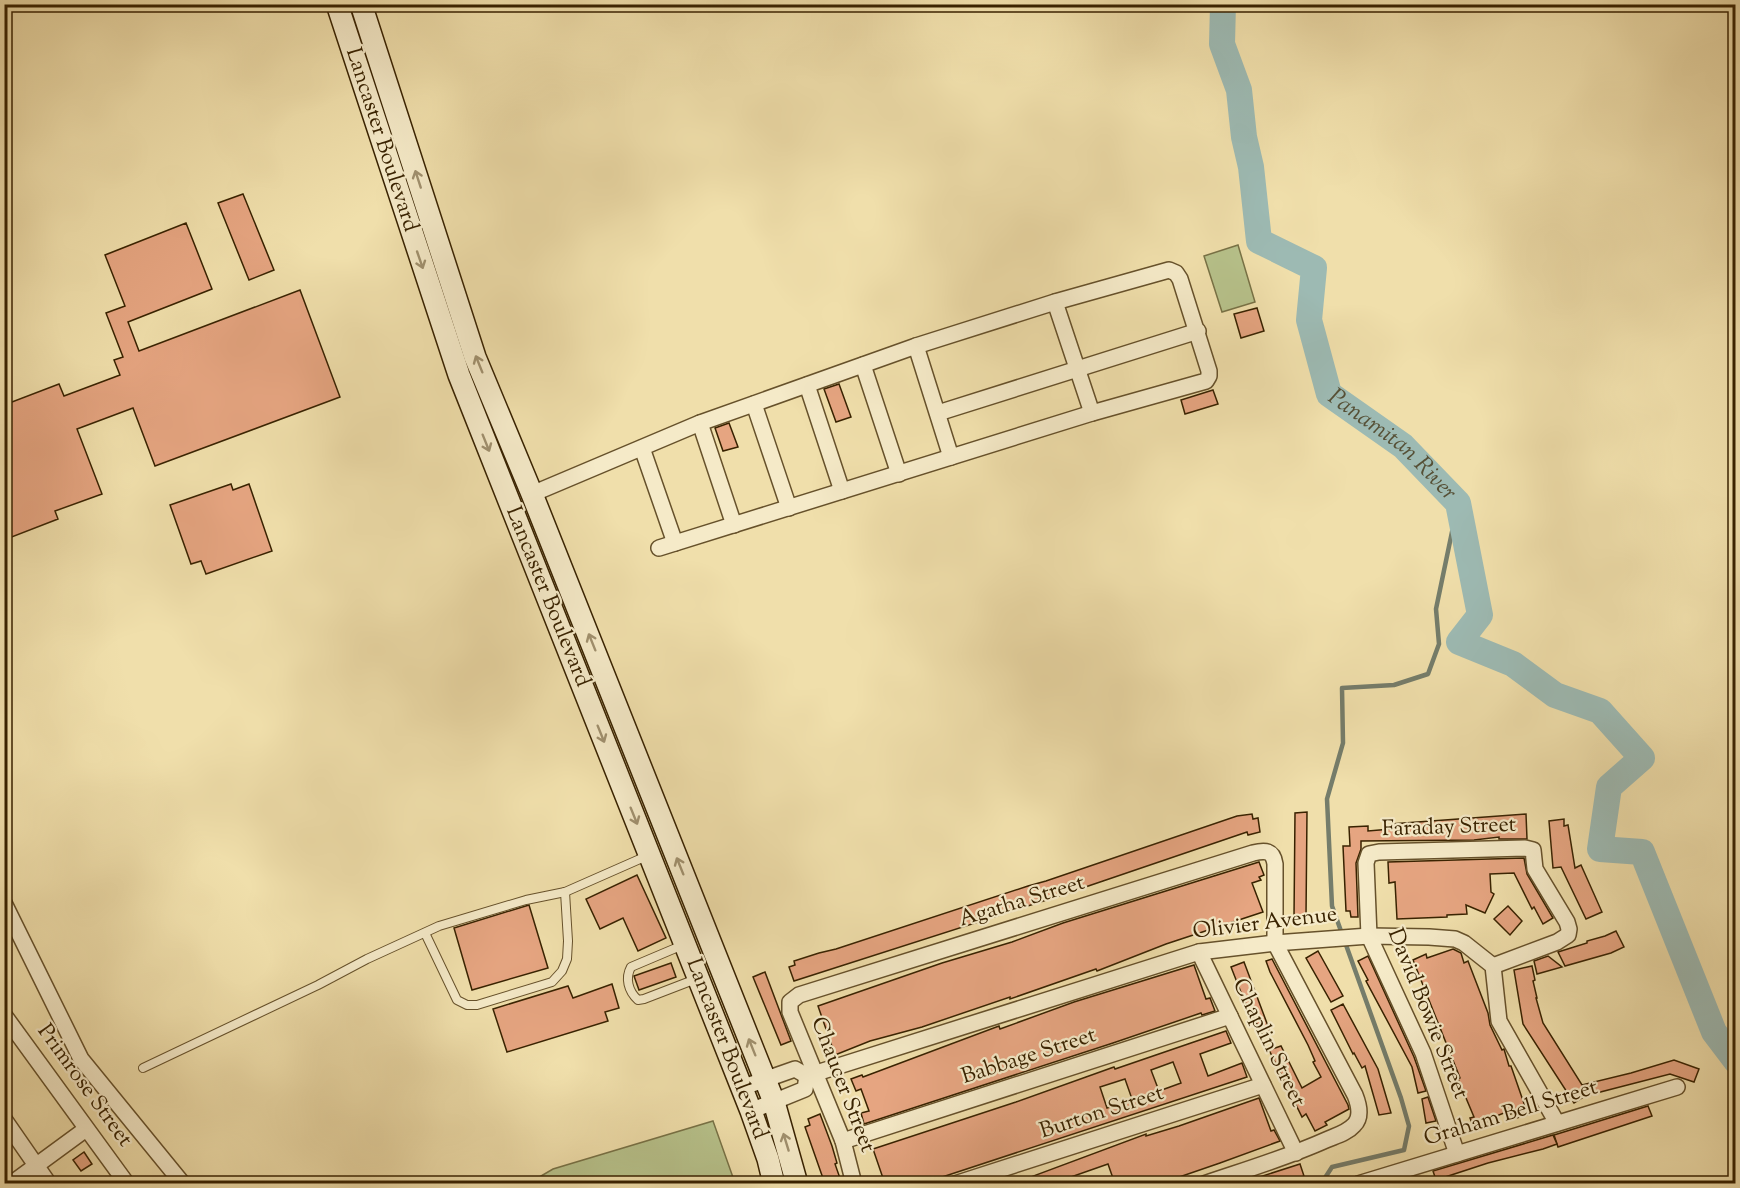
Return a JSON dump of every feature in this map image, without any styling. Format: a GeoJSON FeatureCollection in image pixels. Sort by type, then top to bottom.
{"type":"FeatureCollection","features":[{"type":"Feature","properties":{"kind":"main road","name":"Lancaster Boulevard"},"geometry":{"type":"LineString","coordinates":[[337,4],[459,375],[751,1111],[774,1184]]}},
{"type":"Feature","properties":{"kind":"main road","name":"Lancaster Boulevard"},"geometry":{"type":"LineString","coordinates":[[361,4],[475,357],[532,494],[774,1102],[797,1184]]}},
{"type":"Feature","properties":{"kind":"main road"},"geometry":{"type":"LineString","coordinates":[[590,706],[613,697]]}},
{"type":"Feature","properties":{"kind":"street"},"geometry":{"type":"LineString","coordinates":[[532,494],[700,423],[916,346],[1055,302],[1169,270],[1176,273],[1180,279],[1209,371],[1206,381],[1092,413],[659,548]]}},
{"type":"Feature","properties":{"kind":"street"},"geometry":{"type":"LineString","coordinates":[[1055,302],[1092,413]]}},
{"type":"Feature","properties":{"kind":"street"},"geometry":{"type":"LineString","coordinates":[[938,413],[1198,331]]}},
{"type":"Feature","properties":{"kind":"street"},"geometry":{"type":"LineString","coordinates":[[916,346],[951,457]]}},
{"type":"Feature","properties":{"kind":"street"},"geometry":{"type":"LineString","coordinates":[[863,365],[899,474]]}},
{"type":"Feature","properties":{"kind":"street"},"geometry":{"type":"LineString","coordinates":[[807,385],[842,491]]}},
{"type":"Feature","properties":{"kind":"street"},"geometry":{"type":"LineString","coordinates":[[754,404],[789,508]]}},
{"type":"Feature","properties":{"kind":"street"},"geometry":{"type":"LineString","coordinates":[[700,423],[734,525]]}},
{"type":"Feature","properties":{"kind":"street"},"geometry":{"type":"LineString","coordinates":[[642,448],[675,543]]}},
{"type":"Feature","properties":{"kind":"street","name":"Faraday Street"},"geometry":{"type":"LineString","coordinates":[[1369,854],[1533,850],[1535,869],[1567,922],[1568,935],[1557,942],[1493,966]]}},
{"type":"Feature","properties":{"kind":"street","name":"Agatha Street"},"geometry":{"type":"LineString","coordinates":[[790,1002],[800,995],[1262,851],[1270,852],[1274,856],[1275,943]]}},
{"type":"Feature","properties":{"kind":"street","name":"David Bowie Street"},"geometry":{"type":"LineString","coordinates":[[1369,854],[1366,862],[1362,936],[1423,1053],[1457,1154]]}},
{"type":"Feature","properties":{"kind":"street"},"geometry":{"type":"LineString","coordinates":[[4,903],[81,1059],[183,1184]]}},
{"type":"Feature","properties":{"kind":"street","name":"Olivier Avenue"},"geometry":{"type":"LineString","coordinates":[[741,1088],[795,1070],[811,1074],[1199,952],[1362,936],[1455,939],[1464,943],[1493,966]]}},
{"type":"Feature","properties":{"kind":"street"},"geometry":{"type":"LineString","coordinates":[[1204,1184],[1296,1153],[1346,1131],[1355,1125],[1359,1116],[1359,1106],[1355,1095],[1275,943]]}},
{"type":"Feature","properties":{"kind":"street","name":"Chaplin Street"},"geometry":{"type":"LineString","coordinates":[[1199,952],[1296,1153]]}},
{"type":"Feature","properties":{"kind":"street"},"geometry":{"type":"LineString","coordinates":[[1493,966],[1499,1021],[1557,1123]]}},
{"type":"Feature","properties":{"kind":"street","name":"Chaucer Street"},"geometry":{"type":"LineString","coordinates":[[790,1002],[790,1012],[811,1074],[843,1141],[854,1184]]}},
{"type":"Feature","properties":{"kind":"street","name":"Primrose Street"},"geometry":{"type":"LineString","coordinates":[[4,1015],[127,1184]]}},
{"type":"Feature","properties":{"kind":"street","name":"Babbage Street"},"geometry":{"type":"LineString","coordinates":[[843,1141],[1230,1016]]}},
{"type":"Feature","properties":{"kind":"street"},"geometry":{"type":"LineString","coordinates":[[751,1111],[805,1089],[811,1074]]}},
{"type":"Feature","properties":{"kind":"street","name":"Burton Street"},"geometry":{"type":"LineString","coordinates":[[955,1184],[1263,1085]]}},
{"type":"Feature","properties":{"kind":"street","name":"Graham Bell Street"},"geometry":{"type":"LineString","coordinates":[[1358,1184],[1677,1087]]}},
{"type":"Feature","properties":{"kind":"street"},"geometry":{"type":"LineString","coordinates":[[4,1119],[49,1184]]}},
{"type":"Feature","properties":{"kind":"street"},"geometry":{"type":"LineString","coordinates":[[11,1184],[86,1129]]}},
{"type":"Feature","properties":{"kind":"lane"},"geometry":{"type":"LineString","coordinates":[[143,1068],[439,926],[526,900],[565,892],[650,855]]}},
{"type":"Feature","properties":{"kind":"lane"},"geometry":{"type":"LineString","coordinates":[[424,933],[457,999],[467,1005],[477,1005],[552,982],[562,971],[567,959],[568,940],[565,892]]}},
{"type":"Feature","properties":{"kind":"lane"},"geometry":{"type":"LineString","coordinates":[[685,944],[631,967],[627,980],[632,995],[638,999],[644,999],[698,978]]}},
{"type":"Feature","properties":{"kind":"green space"},"geometry":{"type":"Polygon","coordinates":[[[1238,245],[1255,302],[1222,312],[1204,256],[1238,245]]]}},
{"type":"Feature","properties":{"kind":"green space"},"geometry":{"type":"Polygon","coordinates":[[[713,1121],[735,1183],[529,1183],[553,1169],[713,1121]]]}},
{"type":"Feature","properties":{"kind":"building"},"geometry":{"type":"Polygon","coordinates":[[[243,194],[274,270],[249,280],[218,203],[243,194]]]}},
{"type":"Feature","properties":{"kind":"building"},"geometry":{"type":"Polygon","coordinates":[[[186,223],[212,289],[128,322],[139,351],[300,290],[340,397],[155,466],[133,408],[77,429],[102,494],[55,511],[58,519],[4,540],[4,405],[59,384],[64,396],[120,375],[114,360],[123,357],[106,313],[125,306],[105,255],[186,223]]]}},
{"type":"Feature","properties":{"kind":"building"},"geometry":{"type":"Polygon","coordinates":[[[1257,308],[1264,331],[1241,338],[1234,314],[1257,308]]]}},
{"type":"Feature","properties":{"kind":"building"},"geometry":{"type":"Polygon","coordinates":[[[839,384],[851,417],[836,422],[824,389],[839,384]]]}},
{"type":"Feature","properties":{"kind":"building"},"geometry":{"type":"Polygon","coordinates":[[[1213,390],[1218,404],[1185,414],[1181,400],[1213,390]]]}},
{"type":"Feature","properties":{"kind":"building"},"geometry":{"type":"Polygon","coordinates":[[[729,423],[738,447],[723,451],[715,428],[729,423]]]}},
{"type":"Feature","properties":{"kind":"building"},"geometry":{"type":"Polygon","coordinates":[[[231,484],[233,490],[249,484],[272,551],[206,574],[201,561],[191,564],[170,505],[231,484]]]}},
{"type":"Feature","properties":{"kind":"building"},"geometry":{"type":"Polygon","coordinates":[[[1307,812],[1306,916],[1294,917],[1295,813],[1307,812]]]}},
{"type":"Feature","properties":{"kind":"building"},"geometry":{"type":"Polygon","coordinates":[[[1252,814],[1253,819],[1258,818],[1260,832],[1248,835],[1247,832],[1056,897],[794,981],[789,967],[795,965],[794,961],[1046,881],[1237,816],[1252,814]]]}},
{"type":"Feature","properties":{"kind":"building"},"geometry":{"type":"Polygon","coordinates":[[[1526,814],[1527,839],[1499,839],[1499,837],[1474,840],[1361,841],[1356,863],[1358,917],[1351,917],[1350,911],[1346,911],[1343,846],[1350,846],[1349,827],[1368,826],[1368,831],[1391,829],[1391,824],[1526,814]]]}},
{"type":"Feature","properties":{"kind":"building"},"geometry":{"type":"Polygon","coordinates":[[[1564,819],[1564,826],[1568,825],[1575,868],[1581,865],[1602,912],[1586,919],[1561,867],[1553,868],[1549,821],[1564,819]]]}},
{"type":"Feature","properties":{"kind":"building"},"geometry":{"type":"Polygon","coordinates":[[[1524,858],[1527,874],[1553,918],[1543,924],[1534,907],[1532,909],[1514,873],[1490,874],[1491,892],[1494,894],[1485,913],[1466,905],[1467,914],[1397,919],[1395,882],[1389,883],[1388,862],[1524,858]]]}},
{"type":"Feature","properties":{"kind":"building"},"geometry":{"type":"Polygon","coordinates":[[[1259,862],[1264,875],[1259,877],[1261,880],[1252,883],[1263,912],[1166,944],[1097,971],[1096,969],[1010,999],[1010,997],[922,1027],[870,1041],[835,1055],[818,1006],[1063,923],[1259,862]]]}},
{"type":"Feature","properties":{"kind":"building"},"geometry":{"type":"Polygon","coordinates":[[[637,875],[666,938],[638,951],[623,918],[600,929],[586,899],[637,875]]]}},
{"type":"Feature","properties":{"kind":"building"},"geometry":{"type":"Polygon","coordinates":[[[529,905],[548,968],[472,990],[454,928],[529,905]]]}},
{"type":"Feature","properties":{"kind":"building"},"geometry":{"type":"Polygon","coordinates":[[[1508,906],[1522,921],[1510,935],[1494,919],[1508,906]]]}},
{"type":"Feature","properties":{"kind":"building"},"geometry":{"type":"Polygon","coordinates":[[[1616,931],[1624,947],[1565,966],[1558,952],[1616,931]]]}},
{"type":"Feature","properties":{"kind":"building"},"geometry":{"type":"Polygon","coordinates":[[[1453,949],[1461,953],[1464,963],[1468,961],[1488,1013],[1490,1025],[1502,1050],[1504,1049],[1528,1115],[1516,1118],[1514,1113],[1510,1114],[1509,1111],[1486,1120],[1488,1123],[1474,1128],[1470,1118],[1474,1117],[1458,1079],[1460,1078],[1413,960],[1426,954],[1427,958],[1453,949]]]}},
{"type":"Feature","properties":{"kind":"building"},"geometry":{"type":"Polygon","coordinates":[[[1318,951],[1343,996],[1331,1002],[1306,958],[1318,951]]]}},
{"type":"Feature","properties":{"kind":"building"},"geometry":{"type":"Polygon","coordinates":[[[1368,956],[1414,1057],[1426,1091],[1418,1093],[1412,1067],[1366,981],[1368,980],[1358,961],[1368,956]]]}},
{"type":"Feature","properties":{"kind":"building"},"geometry":{"type":"Polygon","coordinates":[[[1548,956],[1562,967],[1537,974],[1534,961],[1548,956]]]}},
{"type":"Feature","properties":{"kind":"building"},"geometry":{"type":"Polygon","coordinates":[[[1272,959],[1349,1109],[1325,1122],[1327,1125],[1315,1131],[1306,1114],[1302,1117],[1269,1050],[1281,1046],[1302,1088],[1321,1077],[1308,1045],[1270,972],[1266,961],[1272,959]]]}},
{"type":"Feature","properties":{"kind":"building"},"geometry":{"type":"Polygon","coordinates":[[[1244,962],[1271,1034],[1264,1037],[1244,1000],[1231,967],[1244,962]]]}},
{"type":"Feature","properties":{"kind":"building"},"geometry":{"type":"Polygon","coordinates":[[[671,963],[676,977],[639,990],[634,976],[671,963]]]}},
{"type":"Feature","properties":{"kind":"building"},"geometry":{"type":"Polygon","coordinates":[[[1194,965],[1206,999],[1210,998],[1215,1011],[1202,1015],[1201,1013],[864,1124],[861,1113],[869,1111],[861,1089],[856,1091],[851,1079],[862,1075],[863,1077],[999,1026],[1000,1029],[1074,1002],[1194,965]]]}},
{"type":"Feature","properties":{"kind":"building"},"geometry":{"type":"Polygon","coordinates":[[[1532,966],[1536,998],[1543,1023],[1582,1085],[1674,1060],[1699,1069],[1694,1082],[1670,1074],[1585,1096],[1574,1103],[1523,1024],[1514,970],[1532,966]]]}},
{"type":"Feature","properties":{"kind":"building"},"geometry":{"type":"Polygon","coordinates":[[[765,972],[791,1041],[781,1045],[753,977],[765,972]]]}},
{"type":"Feature","properties":{"kind":"building"},"geometry":{"type":"Polygon","coordinates":[[[612,984],[619,1008],[605,1012],[608,1021],[507,1052],[493,1009],[568,986],[573,998],[612,984]]]}},
{"type":"Feature","properties":{"kind":"building"},"geometry":{"type":"Polygon","coordinates":[[[1343,1004],[1378,1069],[1391,1113],[1379,1115],[1365,1066],[1362,1068],[1353,1054],[1331,1010],[1343,1004]]]}},
{"type":"Feature","properties":{"kind":"building"},"geometry":{"type":"Polygon","coordinates":[[[1226,1031],[1231,1043],[1200,1054],[1208,1076],[1242,1063],[1247,1077],[921,1184],[885,1184],[873,1149],[1114,1067],[1115,1069],[1226,1031]],[[1173,1062],[1151,1070],[1159,1091],[1181,1083],[1173,1062]],[[1125,1079],[1100,1087],[1107,1108],[1132,1099],[1125,1079]]]}},
{"type":"Feature","properties":{"kind":"building"},"geometry":{"type":"Polygon","coordinates":[[[1428,1097],[1436,1121],[1426,1123],[1422,1099],[1428,1097]]]}},
{"type":"Feature","properties":{"kind":"building"},"geometry":{"type":"Polygon","coordinates":[[[1259,1098],[1271,1131],[1274,1130],[1280,1141],[1220,1163],[1159,1184],[1115,1184],[1108,1164],[1051,1184],[1012,1184],[1146,1134],[1146,1136],[1179,1126],[1259,1098]]]}},
{"type":"Feature","properties":{"kind":"building"},"geometry":{"type":"Polygon","coordinates":[[[1648,1106],[1652,1116],[1558,1147],[1554,1135],[1648,1106]]]}},
{"type":"Feature","properties":{"kind":"building"},"geometry":{"type":"Polygon","coordinates":[[[820,1114],[832,1146],[842,1184],[825,1184],[805,1127],[810,1125],[808,1119],[820,1114]]]}},
{"type":"Feature","properties":{"kind":"building"},"geometry":{"type":"Polygon","coordinates":[[[1553,1135],[1557,1144],[1436,1180],[1433,1171],[1553,1135]]]}},
{"type":"Feature","properties":{"kind":"building"},"geometry":{"type":"Polygon","coordinates":[[[84,1152],[92,1164],[81,1171],[73,1160],[84,1152]]]}},
{"type":"Feature","properties":{"kind":"building"},"geometry":{"type":"Polygon","coordinates":[[[1300,1164],[1304,1176],[1283,1184],[1245,1184],[1244,1182],[1300,1164]]]}},
{"type":"Feature","properties":{"kind":"waterway","name":"Panamitan River"},"geometry":{"type":"LineString","coordinates":[[1223,4],[1222,44],[1239,90],[1259,241],[1314,268],[1309,320],[1329,394],[1403,446],[1458,503],[1480,615],[1459,642],[1513,664],[1555,695],[1600,711],[1642,758],[1609,787],[1600,849],[1642,852],[1714,1032],[1736,1061]]}},
{"type":"Feature","properties":{"kind":"waterway"},"geometry":{"type":"LineString","coordinates":[[1321,1184],[1332,1167],[1404,1150],[1409,1126],[1332,906],[1327,799],[1343,743],[1342,688],[1394,685],[1428,674],[1439,644],[1436,609],[1458,503]]}}]}
